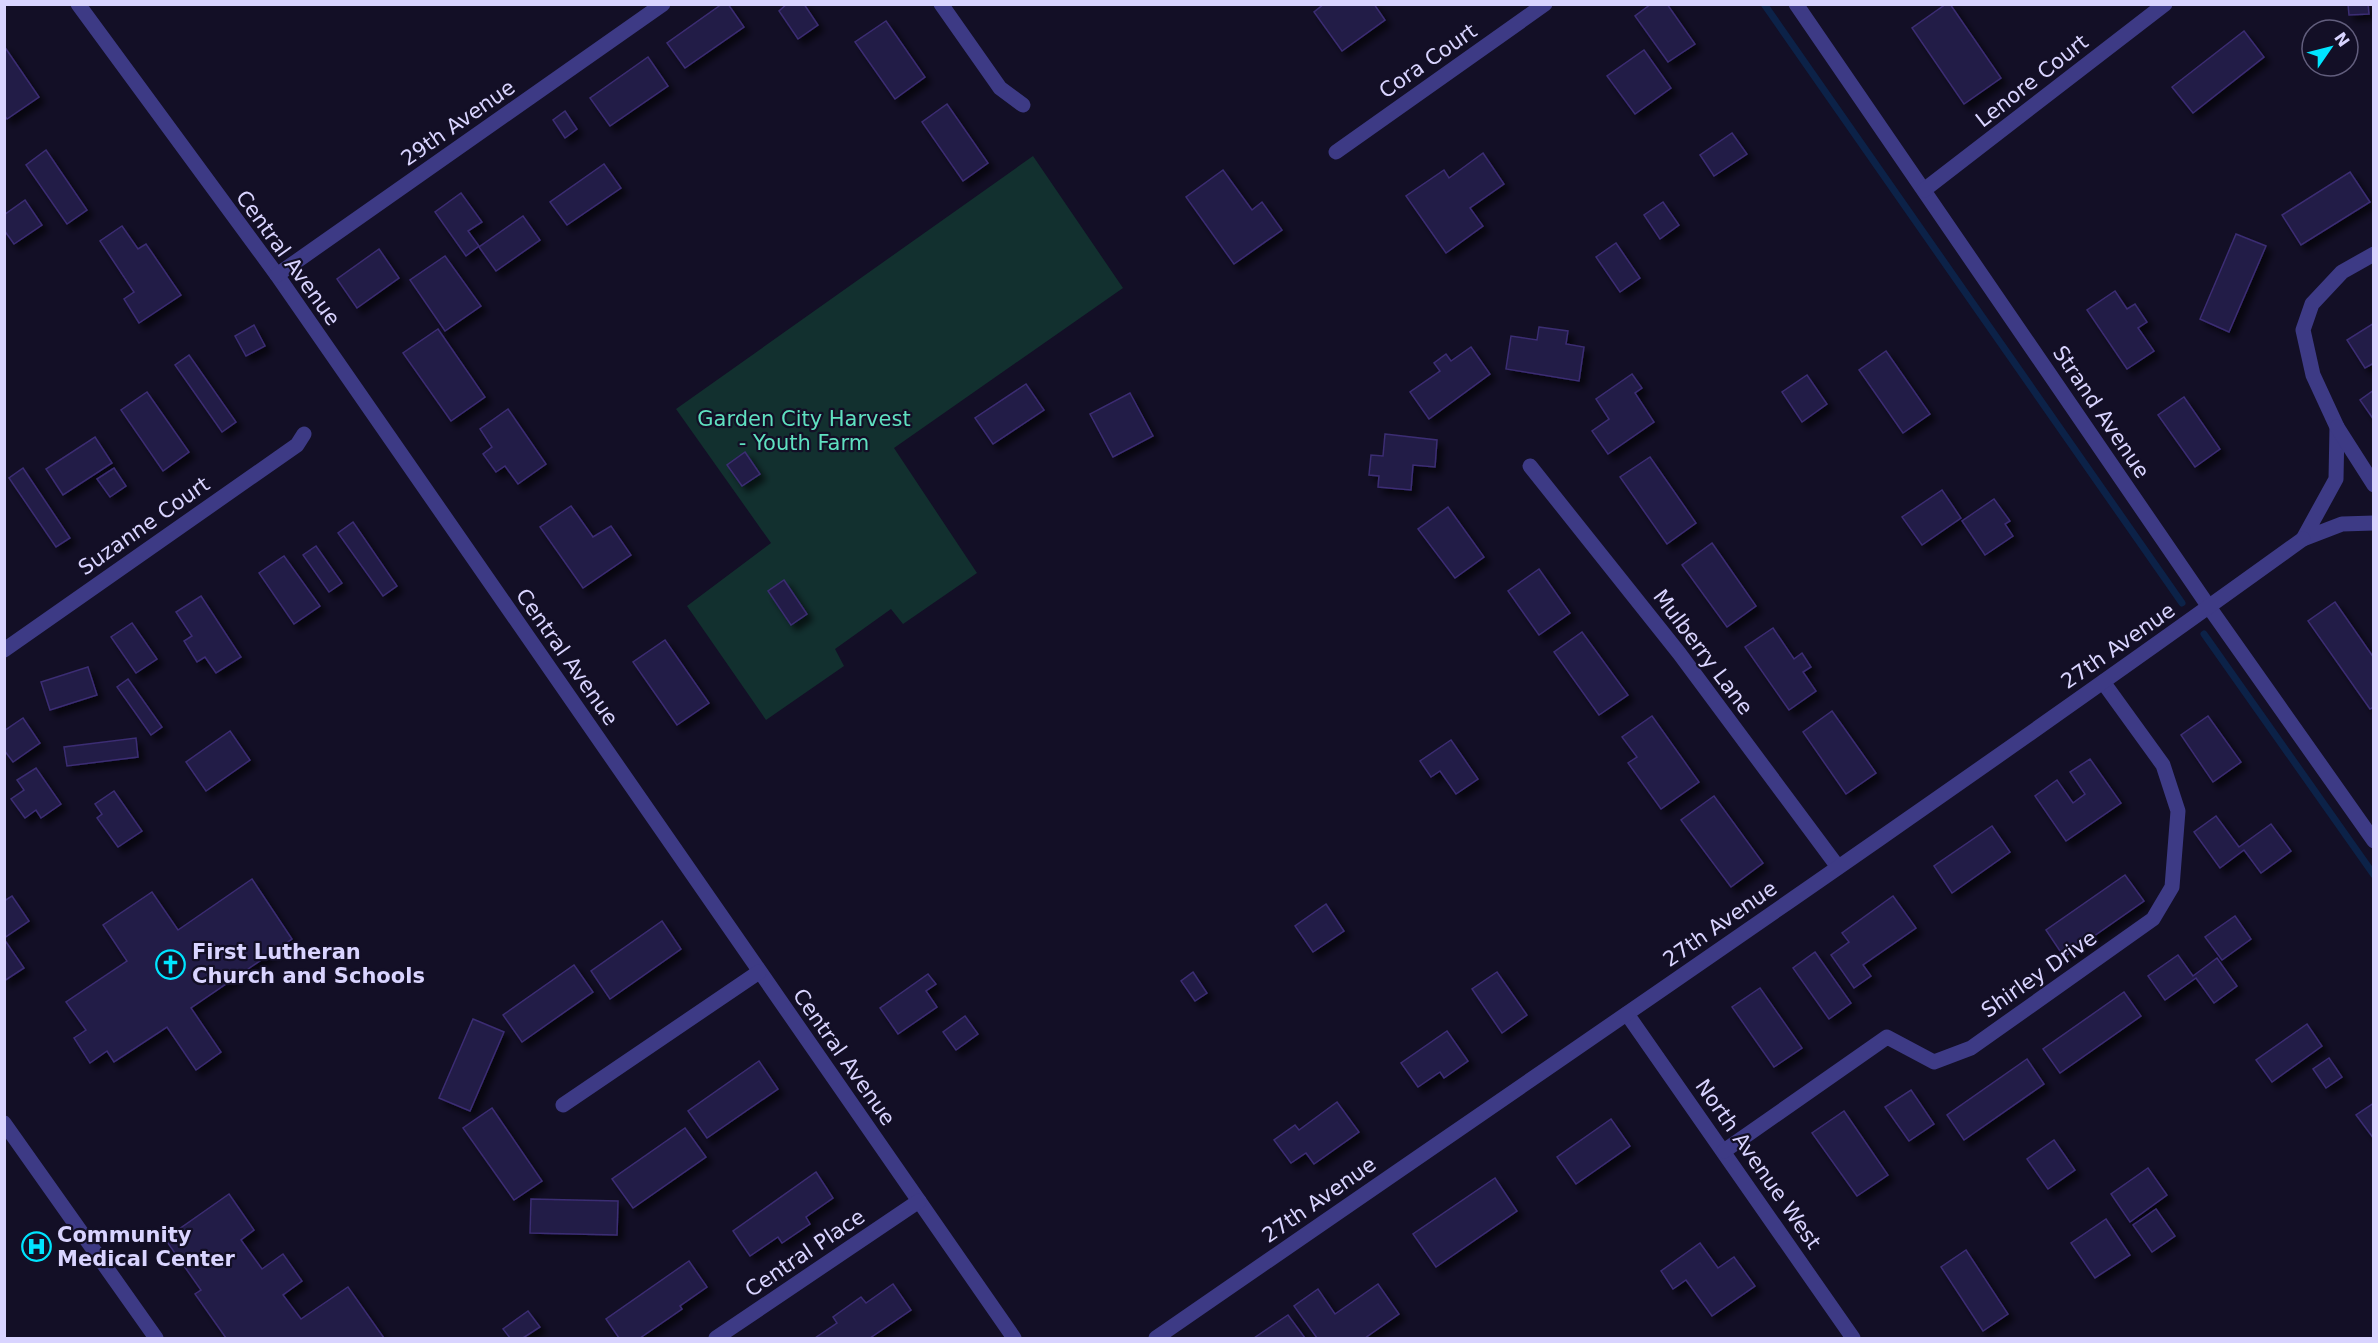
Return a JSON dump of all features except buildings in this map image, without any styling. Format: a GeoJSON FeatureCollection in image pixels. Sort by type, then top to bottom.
{"type":"FeatureCollection","features":[{"type":"Feature","properties":{"kind":"street","name":"Central Avenue"},"geometry":{"type":"LineString","coordinates":[[78,4],[277,275],[1014,1338]]}},
{"type":"Feature","properties":{"kind":"street","name":"29th Avenue"},"geometry":{"type":"LineString","coordinates":[[277,275],[663,4]]}},
{"type":"Feature","properties":{"kind":"street"},"geometry":{"type":"LineString","coordinates":[[941,4],[1000,88],[1023,105]]}},
{"type":"Feature","properties":{"kind":"street","name":"Cora Court"},"geometry":{"type":"LineString","coordinates":[[1336,152],[1545,4]]}},
{"type":"Feature","properties":{"kind":"street","name":"Strand Avenue"},"geometry":{"type":"LineString","coordinates":[[1796,4],[2209,607],[2373,841]]}},
{"type":"Feature","properties":{"kind":"street","name":"Lenore Court"},"geometry":{"type":"LineString","coordinates":[[1924,190],[2165,4]]}},
{"type":"Feature","properties":{"kind":"street","name":"27th Avenue"},"geometry":{"type":"LineString","coordinates":[[2373,254],[2342,272],[2312,304],[2303,330],[2313,375],[2337,427],[2373,485]]}},
{"type":"Feature","properties":{"kind":"street","name":"27th Avenue"},"geometry":{"type":"LineString","coordinates":[[2303,539],[2336,479],[2337,427]]}},
{"type":"Feature","properties":{"kind":"street","name":"Suzanne Court"},"geometry":{"type":"LineString","coordinates":[[4,650],[297,445],[304,434]]}},
{"type":"Feature","properties":{"kind":"street","name":"Mulberry Lane"},"geometry":{"type":"LineString","coordinates":[[1530,466],[1679,653],[1838,867]]}},
{"type":"Feature","properties":{"kind":"street","name":"27th Avenue"},"geometry":{"type":"LineString","coordinates":[[1156,1338],[1627,1014],[2103,682],[2303,539],[2342,524],[2373,523]]}},
{"type":"Feature","properties":{"kind":"street","name":"Shirley Drive"},"geometry":{"type":"LineString","coordinates":[[1724,1152],[1887,1037],[1934,1062],[1971,1048],[2153,919],[2172,887],[2178,811],[2163,765],[2103,682]]}},
{"type":"Feature","properties":{"kind":"street"},"geometry":{"type":"LineString","coordinates":[[563,1105],[759,972]]}},
{"type":"Feature","properties":{"kind":"street","name":"North Avenue West"},"geometry":{"type":"LineString","coordinates":[[1627,1014],[1853,1338]]}},
{"type":"Feature","properties":{"kind":"street"},"geometry":{"type":"LineString","coordinates":[[4,1124],[156,1338]]}},
{"type":"Feature","properties":{"kind":"street","name":"Central Place"},"geometry":{"type":"LineString","coordinates":[[716,1338],[919,1202]]}},
{"type":"Feature","properties":{"kind":"green space","name":"Garden City Harvest - Youth Farm"},"geometry":{"type":"Polygon","coordinates":[[[1033,156],[1123,288],[894,448],[977,573],[903,624],[891,609],[835,649],[844,666],[766,720],[687,606],[771,543],[676,409],[1033,156]]]}},
{"type":"Feature","properties":{"kind":"waterway"},"geometry":{"type":"LineString","coordinates":[[1764,4],[2182,603]]}},
{"type":"Feature","properties":{"kind":"waterway"},"geometry":{"type":"LineString","coordinates":[[2204,634],[2374,875]]}},
{"type":"Feature","properties":{"kind":"place","name":"First Lutheran Church and Schools"},"geometry":{"type":"Point","coordinates":[171,964]}},
{"type":"Feature","properties":{"kind":"place","name":"Community Medical Center"},"geometry":{"type":"Point","coordinates":[36,1247]}}]}
